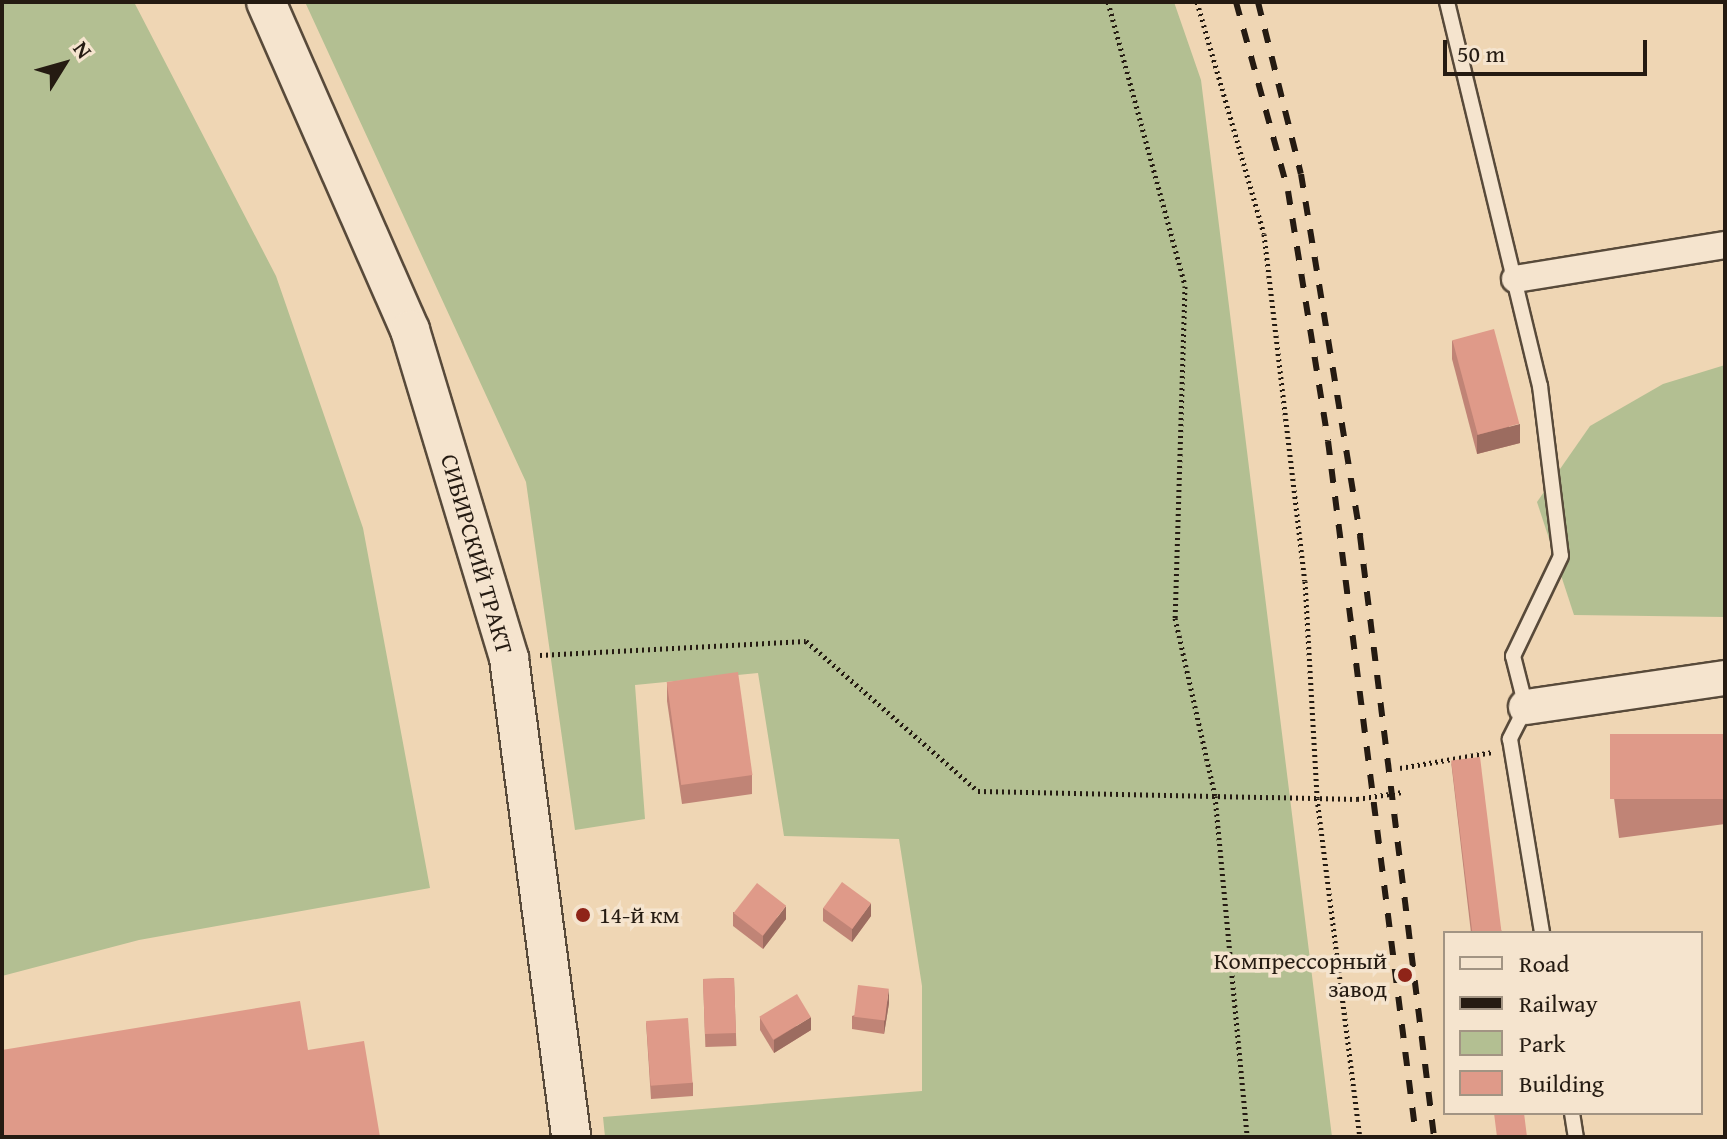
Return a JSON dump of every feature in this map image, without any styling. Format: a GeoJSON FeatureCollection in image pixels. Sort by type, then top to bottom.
{"type":"FeatureCollection","features":[{"type":"Feature","properties":{"kind":"main road","name":"СИБИРСКИЙ ТРАКТ"},"geometry":{"type":"LineString","coordinates":[[266,2],[410,330],[509,658],[571,1137]]}},
{"type":"Feature","properties":{"kind":"street"},"geometry":{"type":"LineString","coordinates":[[1515,279],[1725,245]]}},
{"type":"Feature","properties":{"kind":"street"},"geometry":{"type":"LineString","coordinates":[[1526,707],[1725,678]]}},
{"type":"Feature","properties":{"kind":"lane"},"geometry":{"type":"LineString","coordinates":[[1447,2],[1540,386],[1561,556],[1513,656],[1526,707],[1510,739],[1542,931]]}},
{"type":"Feature","properties":{"kind":"lane"},"geometry":{"type":"LineString","coordinates":[[1572,1115],[1576,1137]]}},
{"type":"Feature","properties":{"kind":"path"},"geometry":{"type":"LineString","coordinates":[[1108,2],[1185,286],[1175,618],[1215,796],[1247,1137]]}},
{"type":"Feature","properties":{"kind":"path"},"geometry":{"type":"LineString","coordinates":[[1197,2],[1264,234],[1305,581],[1317,798],[1360,1137]]}},
{"type":"Feature","properties":{"kind":"path"},"geometry":{"type":"LineString","coordinates":[[535,655],[806,641],[978,791],[1374,799],[1402,792]]}},
{"type":"Feature","properties":{"kind":"path"},"geometry":{"type":"LineString","coordinates":[[1400,768],[1490,755],[1510,739]]}},
{"type":"Feature","properties":{"kind":"green space"},"geometry":{"type":"Polygon","coordinates":[[[2,2],[134,2],[276,276],[363,528],[430,888],[139,940],[2,976],[2,2]]]}},
{"type":"Feature","properties":{"kind":"green space"},"geometry":{"type":"Polygon","coordinates":[[[305,2],[1174,2],[1201,80],[1332,1137],[605,1137],[603,1117],[922,1091],[922,986],[899,839],[784,836],[758,673],[635,685],[645,819],[575,830],[526,482],[305,2]]]}},
{"type":"Feature","properties":{"kind":"green space"},"geometry":{"type":"Polygon","coordinates":[[[1725,365],[1725,617],[1574,615],[1537,502],[1590,426],[1663,384],[1725,365]]]}},
{"type":"Feature","properties":{"kind":"building"},"geometry":{"type":"Polygon","coordinates":[[[1494,329],[1519,424],[1478,435],[1452,340],[1494,329]]]}},
{"type":"Feature","properties":{"kind":"building"},"geometry":{"type":"Polygon","coordinates":[[[738,672],[752,775],[681,785],[667,682],[738,672]]]}},
{"type":"Feature","properties":{"kind":"building"},"geometry":{"type":"Polygon","coordinates":[[[1610,734],[1725,734],[1725,799],[1610,799],[1610,734]]]}},
{"type":"Feature","properties":{"kind":"building"},"geometry":{"type":"Polygon","coordinates":[[[1480,757],[1501,931],[1472,931],[1451,761],[1480,757]]]}},
{"type":"Feature","properties":{"kind":"building"},"geometry":{"type":"Polygon","coordinates":[[[842,882],[871,903],[852,929],[823,908],[842,882]]]}},
{"type":"Feature","properties":{"kind":"building"},"geometry":{"type":"Polygon","coordinates":[[[757,883],[786,906],[763,936],[734,913],[757,883]]]}},
{"type":"Feature","properties":{"kind":"building"},"geometry":{"type":"Polygon","coordinates":[[[734,978],[736,1033],[705,1034],[703,979],[734,978]]]}},
{"type":"Feature","properties":{"kind":"building"},"geometry":{"type":"Polygon","coordinates":[[[858,985],[889,989],[885,1021],[854,1017],[858,985]]]}},
{"type":"Feature","properties":{"kind":"building"},"geometry":{"type":"Polygon","coordinates":[[[797,994],[811,1017],[773,1040],[759,1017],[797,994]]]}},
{"type":"Feature","properties":{"kind":"building"},"geometry":{"type":"Polygon","coordinates":[[[300,1001],[308,1050],[364,1041],[380,1137],[2,1137],[2,1050],[300,1001]]]}},
{"type":"Feature","properties":{"kind":"building"},"geometry":{"type":"Polygon","coordinates":[[[688,1018],[693,1083],[651,1086],[646,1021],[688,1018]]]}},
{"type":"Feature","properties":{"kind":"building"},"geometry":{"type":"Polygon","coordinates":[[[1494,1115],[1524,1115],[1527,1137],[1497,1137],[1494,1115]]]}},
{"type":"Feature","properties":{"kind":"railway"},"geometry":{"type":"LineString","coordinates":[[1236,2],[1288,191],[1328,441],[1416,1137]]}},
{"type":"Feature","properties":{"kind":"railway"},"geometry":{"type":"LineString","coordinates":[[1258,2],[1301,174],[1360,536],[1434,1137]]}},
{"type":"Feature","properties":{"kind":"place","name":"14-й км"},"geometry":{"type":"Point","coordinates":[583,915]}},
{"type":"Feature","properties":{"kind":"place","name":"Компрессорный завод"},"geometry":{"type":"Point","coordinates":[1405,975]}}]}
